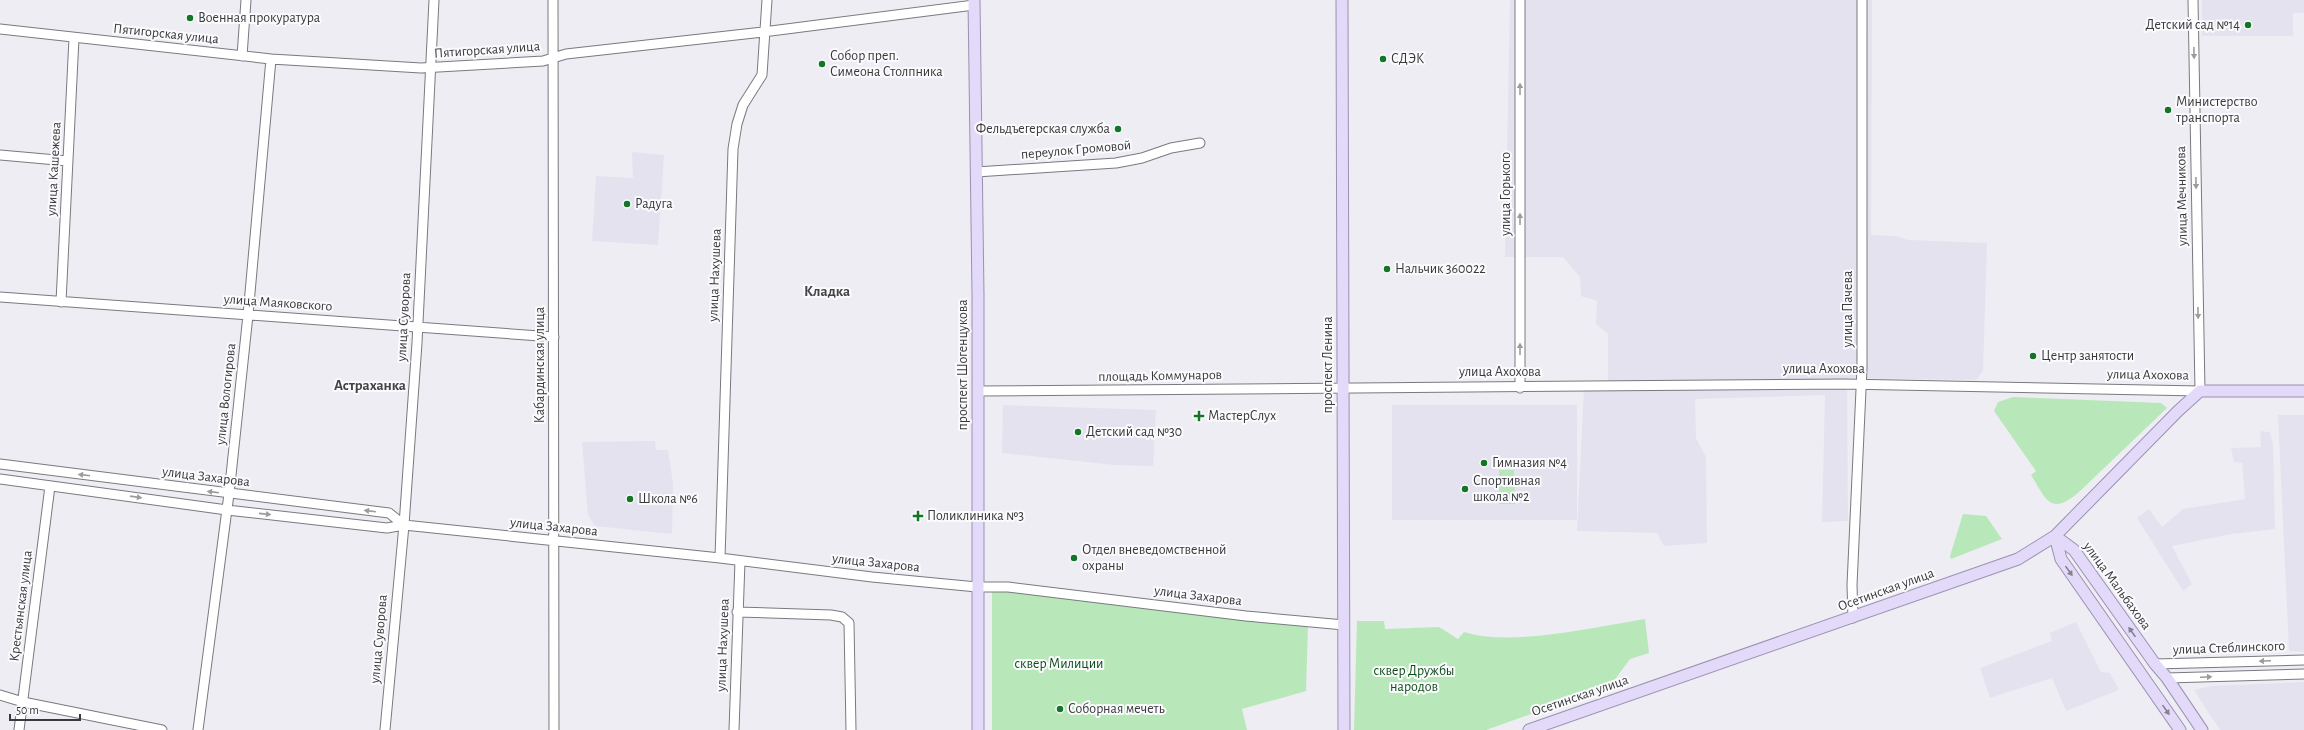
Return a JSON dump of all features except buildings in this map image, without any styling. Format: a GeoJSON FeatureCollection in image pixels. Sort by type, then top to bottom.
{"type":"FeatureCollection","features":[{"type":"Feature","properties":{"kind":"main road","name":"проспект Ленина"},"geometry":{"type":"LineString","coordinates":[[1342,0],[1344,730]]}},
{"type":"Feature","properties":{"kind":"main road","name":"проспект Шогенцукова"},"geometry":{"type":"LineString","coordinates":[[974,2],[978,392],[978,730]]}},
{"type":"Feature","properties":{"kind":"main road","name":"улица Ахохова"},"geometry":{"type":"LineString","coordinates":[[2200,391],[2304,391]]}},
{"type":"Feature","properties":{"kind":"main road","name":"Осетинская улица"},"geometry":{"type":"LineString","coordinates":[[1529,730],[1853,618],[1885,604],[2018,560],[2055,536],[2178,410],[2200,391]]}},
{"type":"Feature","properties":{"kind":"main road","name":"улица Мальбахова"},"geometry":{"type":"LineString","coordinates":[[2055,536],[2074,550],[2155,664],[2167,678],[2202,730]]}},
{"type":"Feature","properties":{"kind":"main road"},"geometry":{"type":"LineString","coordinates":[[2055,536],[2061,560],[2180,730]]}},
{"type":"Feature","properties":{"kind":"street"},"geometry":{"type":"LineString","coordinates":[[242,56],[246,0]]}},
{"type":"Feature","properties":{"kind":"street","name":"улица Суворова"},"geometry":{"type":"LineString","coordinates":[[385,730],[404,525],[418,328],[434,0]]}},
{"type":"Feature","properties":{"kind":"street","name":"Кабардинская улица"},"geometry":{"type":"LineString","coordinates":[[553,0],[554,730]]}},
{"type":"Feature","properties":{"kind":"street","name":"улица Нахушева"},"geometry":{"type":"LineString","coordinates":[[720,558],[733,149],[736,124],[743,105],[762,75],[763,32],[767,22],[767,0]]}},
{"type":"Feature","properties":{"kind":"street","name":"улица Горького"},"geometry":{"type":"LineString","coordinates":[[1520,0],[1520,388]]}},
{"type":"Feature","properties":{"kind":"street","name":"улица Пачева"},"geometry":{"type":"LineString","coordinates":[[1853,618],[1852,585],[1861,384],[1862,0]]}},
{"type":"Feature","properties":{"kind":"street","name":"улица Мечникова"},"geometry":{"type":"LineString","coordinates":[[2193,0],[2200,391]]}},
{"type":"Feature","properties":{"kind":"street","name":"Пятигорская улица"},"geometry":{"type":"LineString","coordinates":[[0,29],[271,59],[430,69],[543,61],[575,53],[763,32],[974,2]]}},
{"type":"Feature","properties":{"kind":"street","name":"улица Кашежева"},"geometry":{"type":"LineString","coordinates":[[61,302],[74,38]]}},
{"type":"Feature","properties":{"kind":"street","name":"улица Вологирова"},"geometry":{"type":"LineString","coordinates":[[198,730],[229,494],[248,315],[271,59]]}},
{"type":"Feature","properties":{"kind":"street","name":"переулок Громовой"},"geometry":{"type":"LineString","coordinates":[[976,172],[1116,163],[1142,158],[1172,148],[1200,143]]}},
{"type":"Feature","properties":{"kind":"street"},"geometry":{"type":"LineString","coordinates":[[0,155],[68,161]]}},
{"type":"Feature","properties":{"kind":"street","name":"улица Маяковского"},"geometry":{"type":"LineString","coordinates":[[0,298],[554,337]]}},
{"type":"Feature","properties":{"kind":"street","name":"улица Ахохова"},"geometry":{"type":"LineString","coordinates":[[1343,389],[1861,384],[2200,391]]}},
{"type":"Feature","properties":{"kind":"street","name":"площадь Коммунаров"},"geometry":{"type":"LineString","coordinates":[[978,392],[1310,387],[1343,389]]}},
{"type":"Feature","properties":{"kind":"street","name":"улица Захарова"},"geometry":{"type":"LineString","coordinates":[[0,464],[389,513],[404,525]]}},
{"type":"Feature","properties":{"kind":"street","name":"улица Захарова"},"geometry":{"type":"LineString","coordinates":[[0,479],[227,510],[387,528],[404,525],[977,587],[1008,587],[1246,616],[1344,625]]}},
{"type":"Feature","properties":{"kind":"street","name":"Крестьянская улица"},"geometry":{"type":"LineString","coordinates":[[19,730],[50,486]]}},
{"type":"Feature","properties":{"kind":"street","name":"улица Нахушева"},"geometry":{"type":"LineString","coordinates":[[734,730],[740,561]]}},
{"type":"Feature","properties":{"kind":"street"},"geometry":{"type":"LineString","coordinates":[[737,612],[842,617],[850,623],[851,730]]}},
{"type":"Feature","properties":{"kind":"street","name":"улица Стеблинского"},"geometry":{"type":"LineString","coordinates":[[2155,664],[2304,660]]}},
{"type":"Feature","properties":{"kind":"street","name":"улица Стеблинского"},"geometry":{"type":"LineString","coordinates":[[2167,678],[2304,674]]}},
{"type":"Feature","properties":{"kind":"street"},"geometry":{"type":"LineString","coordinates":[[0,695],[23,702],[162,730]]}},
{"type":"Feature","properties":{"kind":"shaded area"},"geometry":{"type":"Polygon","coordinates":[[[1510,0],[1872,0],[1871,235],[1896,236],[1909,240],[1987,243],[1983,371],[1976,380],[1847,378],[1848,521],[1822,522],[1825,395],[1695,399],[1696,438],[1706,457],[1707,543],[1664,546],[1657,533],[1577,531],[1584,387],[1608,386],[1608,334],[1596,324],[1597,301],[1581,296],[1580,277],[1563,257],[1505,257],[1510,0]]]}},
{"type":"Feature","properties":{"kind":"shaded area","name":"Детский сад №14"},"geometry":{"type":"Polygon","coordinates":[[[2202,0],[2304,0],[2304,13],[2293,13],[2293,36],[2202,36],[2202,0]]]}},
{"type":"Feature","properties":{"kind":"shaded area","name":"Радуга"},"geometry":{"type":"Polygon","coordinates":[[[632,152],[664,155],[658,245],[592,241],[596,176],[633,178],[632,152]]]}},
{"type":"Feature","properties":{"kind":"shaded area","name":"Детский сад №30"},"geometry":{"type":"Polygon","coordinates":[[[1003,405],[1156,410],[1153,466],[1115,465],[1002,453],[1003,405]]]}},
{"type":"Feature","properties":{"kind":"shaded area","name":"Гимназия №4"},"geometry":{"type":"Polygon","coordinates":[[[1392,405],[1577,405],[1577,520],[1392,520],[1392,405]]]}},
{"type":"Feature","properties":{"kind":"shaded area"},"geometry":{"type":"Polygon","coordinates":[[[2278,415],[2304,415],[2304,652],[2289,651],[2278,415]]]}},
{"type":"Feature","properties":{"kind":"shaded area"},"geometry":{"type":"Polygon","coordinates":[[[2260,431],[2270,432],[2273,444],[2275,529],[2231,534],[2172,546],[2192,584],[2183,591],[2137,518],[2149,509],[2162,527],[2183,509],[2245,499],[2242,463],[2234,462],[2231,448],[2261,447],[2260,431]]]}},
{"type":"Feature","properties":{"kind":"shaded area","name":"Школа №6"},"geometry":{"type":"Polygon","coordinates":[[[655,441],[656,450],[668,450],[673,483],[672,534],[595,526],[588,515],[582,442],[655,441]]]}},
{"type":"Feature","properties":{"kind":"shaded area"},"geometry":{"type":"Polygon","coordinates":[[[2076,622],[2101,672],[2110,673],[2119,690],[2066,711],[2052,678],[1990,698],[1980,668],[2052,641],[2050,633],[2076,622]]]}},
{"type":"Feature","properties":{"kind":"shaded area"},"geometry":{"type":"Polygon","coordinates":[[[2304,682],[2304,730],[2220,730],[2194,690],[2211,686],[2304,682]]]}},
{"type":"Feature","properties":{"kind":"green space"},"geometry":{"type":"Polygon","coordinates":[[[2013,397],[2161,403],[2167,408],[2079,492],[2061,503],[2055,504],[2045,498],[2031,475],[2036,471],[1994,411],[1998,402],[2013,397]]]}},
{"type":"Feature","properties":{"kind":"green space"},"geometry":{"type":"Polygon","coordinates":[[[1499,470],[1514,470],[1515,504],[1499,504],[1499,470]]]}},
{"type":"Feature","properties":{"kind":"green space"},"geometry":{"type":"Polygon","coordinates":[[[1963,514],[1986,516],[2002,539],[1951,559],[1950,556],[1963,514]]]}},
{"type":"Feature","properties":{"kind":"green space","name":"сквер Милиции"},"geometry":{"type":"Polygon","coordinates":[[[992,589],[1308,626],[1306,691],[1242,709],[1247,730],[992,730],[992,589]]]}},
{"type":"Feature","properties":{"kind":"green space","name":"сквер Дружбы народов"},"geometry":{"type":"Polygon","coordinates":[[[1645,619],[1649,653],[1630,659],[1610,686],[1486,730],[1354,730],[1357,621],[1384,621],[1385,629],[1439,627],[1458,639],[1464,632],[1483,636],[1529,637],[1578,631],[1645,619]]]}},
{"type":"Feature","properties":{"kind":"place","name":"Военная прокуратура"},"geometry":{"type":"Point","coordinates":[190,18]}},
{"type":"Feature","properties":{"kind":"place","name":"Детский сад №14"},"geometry":{"type":"Point","coordinates":[2248,25]}},
{"type":"Feature","properties":{"kind":"place","name":"СДЭК"},"geometry":{"type":"Point","coordinates":[1383,59]}},
{"type":"Feature","properties":{"kind":"place","name":"Собор преп. Симеона Столпника"},"geometry":{"type":"Point","coordinates":[822,64]}},
{"type":"Feature","properties":{"kind":"place","name":"Министерство транспорта"},"geometry":{"type":"Point","coordinates":[2168,110]}},
{"type":"Feature","properties":{"kind":"place","name":"Фельдъегерская служба"},"geometry":{"type":"Point","coordinates":[1118,129]}},
{"type":"Feature","properties":{"kind":"place","name":"Радуга"},"geometry":{"type":"Point","coordinates":[627,204]}},
{"type":"Feature","properties":{"kind":"place","name":"Нальчик 360022"},"geometry":{"type":"Point","coordinates":[1387,269]}},
{"type":"Feature","properties":{"kind":"place","name":"Центр занятости"},"geometry":{"type":"Point","coordinates":[2033,356]}},
{"type":"Feature","properties":{"kind":"place","name":"МастерСлух"},"geometry":{"type":"Point","coordinates":[1199,416]}},
{"type":"Feature","properties":{"kind":"place","name":"Детский сад №30"},"geometry":{"type":"Point","coordinates":[1078,432]}},
{"type":"Feature","properties":{"kind":"place","name":"Гимназия №4"},"geometry":{"type":"Point","coordinates":[1484,463]}},
{"type":"Feature","properties":{"kind":"place","name":"Спортивная школа №2"},"geometry":{"type":"Point","coordinates":[1465,489]}},
{"type":"Feature","properties":{"kind":"place","name":"Школа №6"},"geometry":{"type":"Point","coordinates":[630,499]}},
{"type":"Feature","properties":{"kind":"place","name":"Поликлиника №3"},"geometry":{"type":"Point","coordinates":[918,516]}},
{"type":"Feature","properties":{"kind":"place","name":"Отдел вневедомственной охраны"},"geometry":{"type":"Point","coordinates":[1074,558]}},
{"type":"Feature","properties":{"kind":"place","name":"Соборная мечеть"},"geometry":{"type":"Point","coordinates":[1060,709]}},
{"type":"Feature","properties":{"kind":"district","name":"Кладка"},"geometry":{"type":"Point","coordinates":[827,291]}},
{"type":"Feature","properties":{"kind":"district","name":"Астраханка"},"geometry":{"type":"Point","coordinates":[370,385]}}]}
